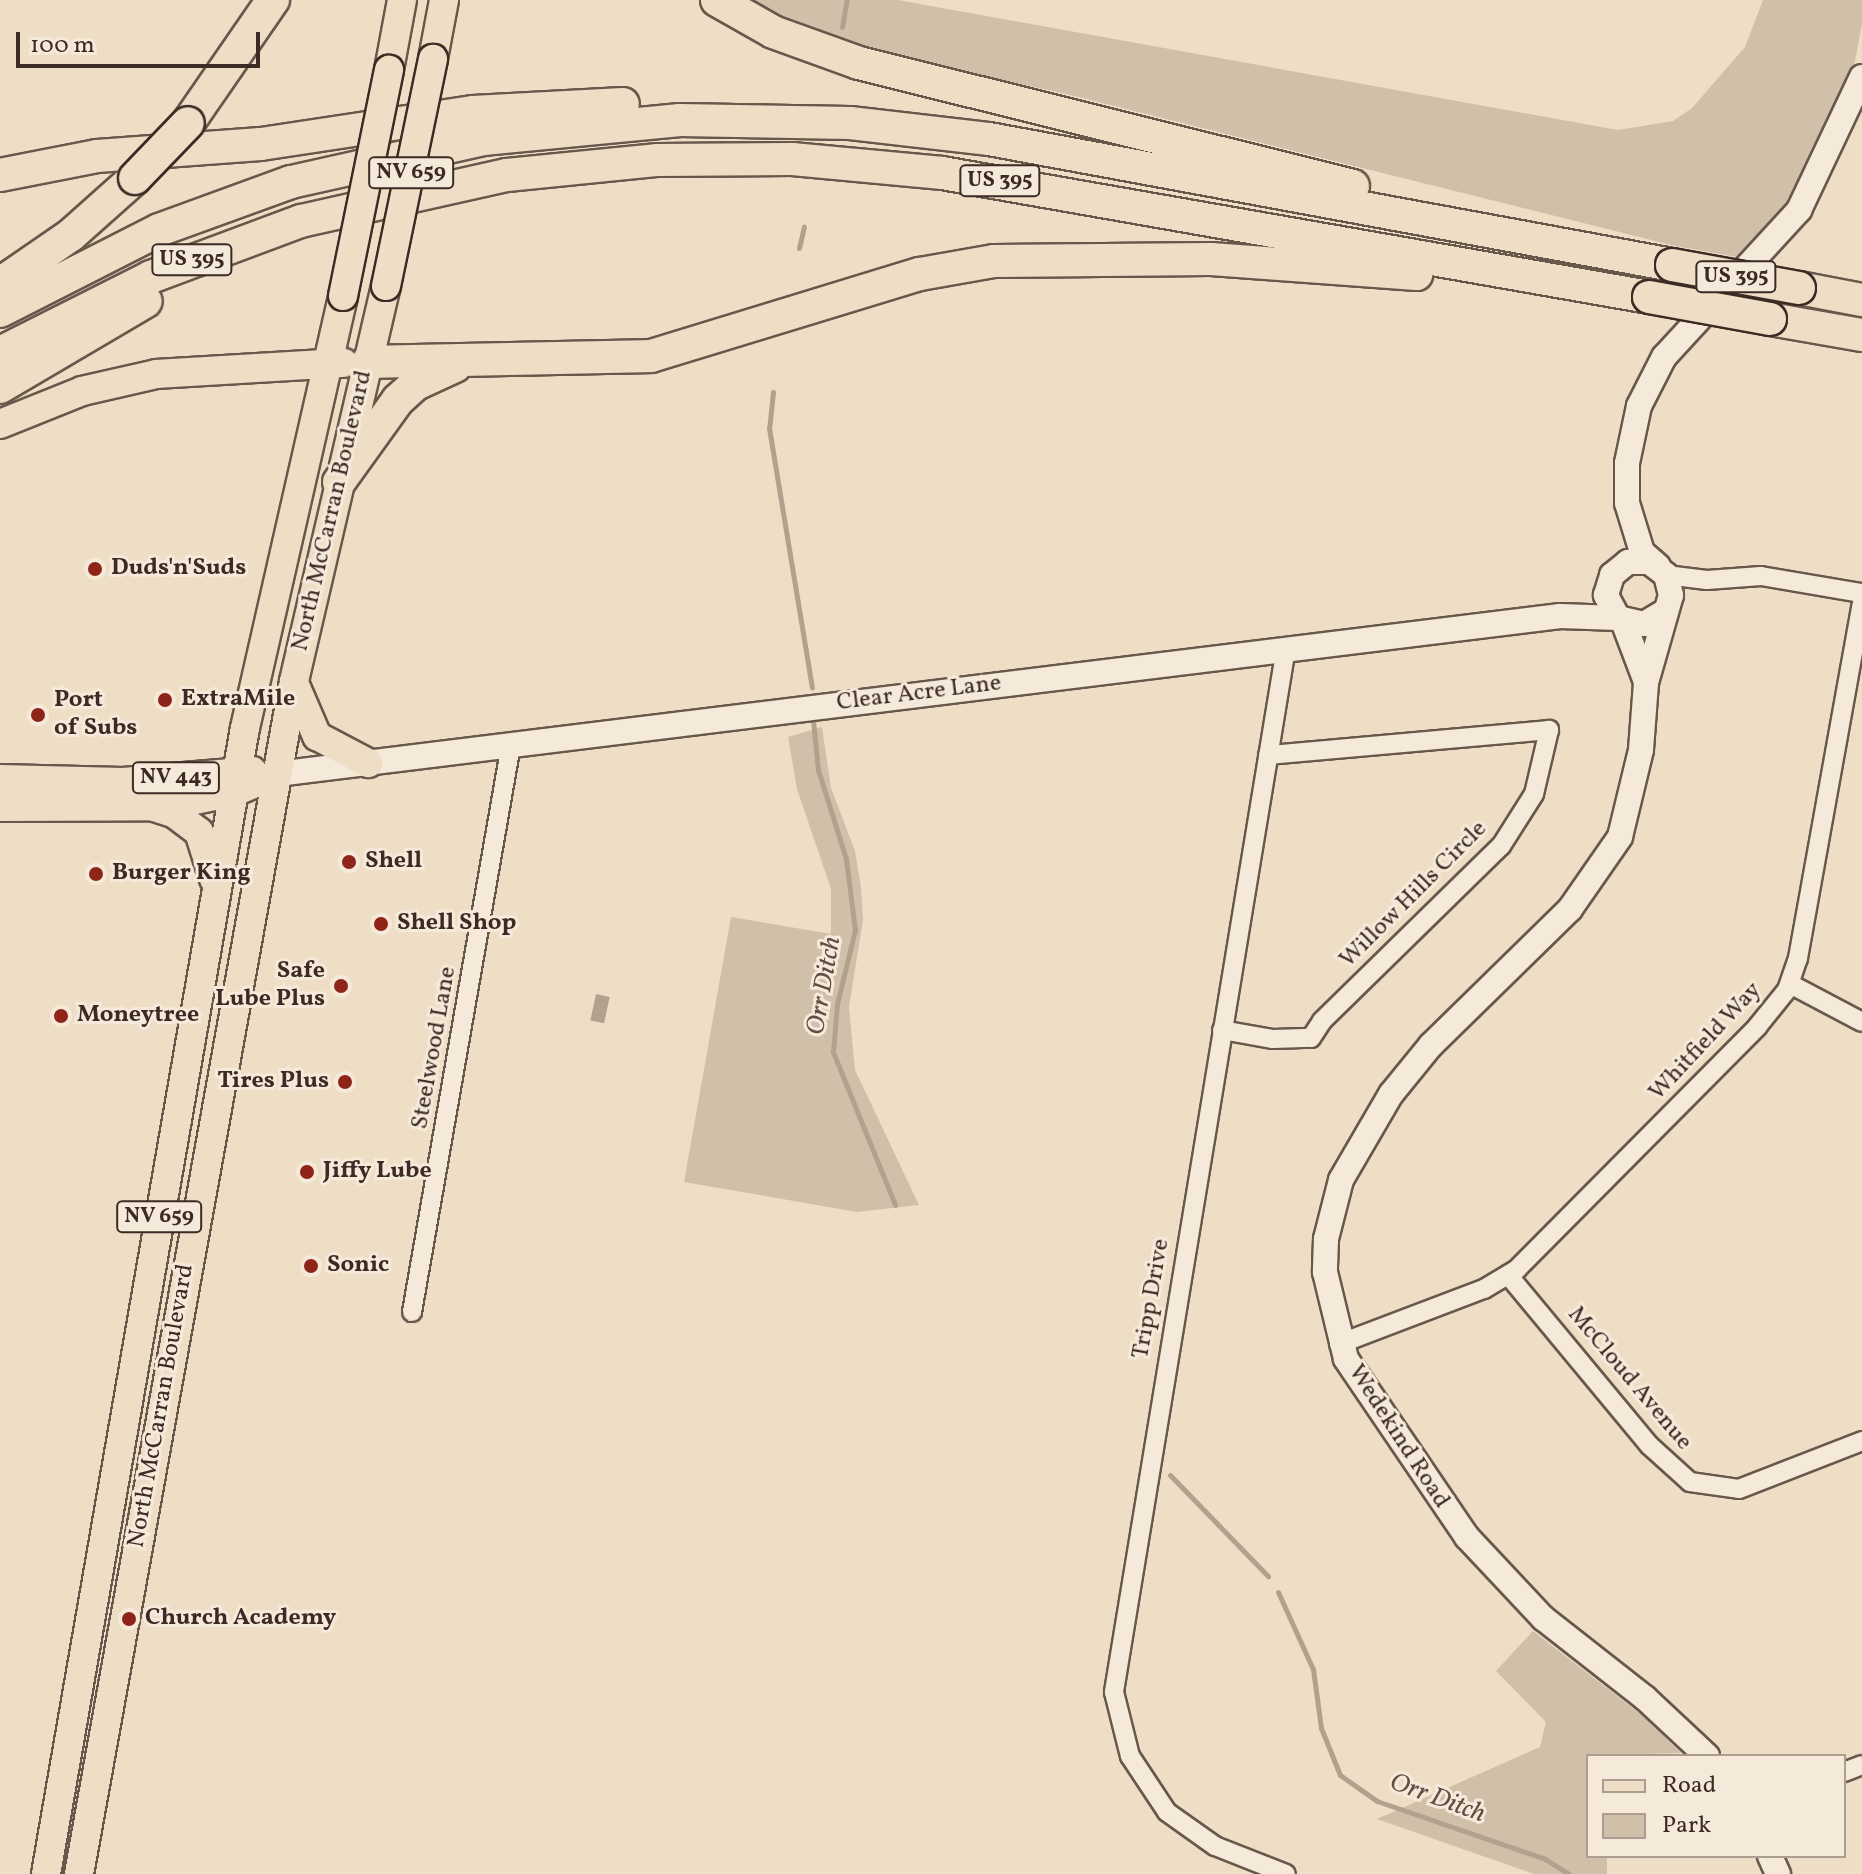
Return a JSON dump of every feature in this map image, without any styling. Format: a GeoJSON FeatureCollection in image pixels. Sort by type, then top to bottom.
{"type":"FeatureCollection","features":[{"type":"Feature","properties":{"kind":"highway"},"geometry":{"type":"LineString","coordinates":[[0,284],[71,235],[135,178],[188,123],[273,0]]}},
{"type":"Feature","properties":{"kind":"highway"},"geometry":{"type":"LineString","coordinates":[[717,0],[773,32],[859,63],[1381,193],[1548,241]]}},
{"type":"Feature","properties":{"kind":"highway"},"geometry":{"type":"LineString","coordinates":[[0,175],[97,156],[261,144],[473,112],[572,105],[678,105],[809,120]]}},
{"type":"Feature","properties":{"kind":"highway","name":"US 395"},"geometry":{"type":"LineString","coordinates":[[0,311],[108,253],[200,213],[381,158],[575,127],[680,120],[809,120],[989,139],[1862,300]]}},
{"type":"Feature","properties":{"kind":"highway","name":"US 395"},"geometry":{"type":"LineString","coordinates":[[0,353],[78,310],[197,257],[301,221],[395,196],[507,175],[612,163],[738,158],[839,162],[1003,182],[1862,335]]}},
{"type":"Feature","properties":{"kind":"highway"},"geometry":{"type":"LineString","coordinates":[[0,387],[53,352],[238,255],[395,196]]}},
{"type":"Feature","properties":{"kind":"highway"},"geometry":{"type":"LineString","coordinates":[[368,362],[466,363],[651,356],[920,274],[994,261],[1211,259],[1598,288]]}},
{"type":"Feature","properties":{"kind":"highway"},"geometry":{"type":"LineString","coordinates":[[339,482],[398,400],[440,371],[466,363]]}},
{"type":"Feature","properties":{"kind":"main road","name":"North McCarran Boulevard"},"geometry":{"type":"LineString","coordinates":[[46,1874],[236,781],[343,296],[402,0]]}},
{"type":"Feature","properties":{"kind":"main road","name":"North McCarran Boulevard"},"geometry":{"type":"LineString","coordinates":[[79,1874],[294,681],[386,286],[444,0]]}},
{"type":"Feature","properties":{"kind":"main road"},"geometry":{"type":"LineString","coordinates":[[0,424],[82,391],[157,374],[368,362]]}},
{"type":"Feature","properties":{"kind":"main road"},"geometry":{"type":"LineString","coordinates":[[294,681],[302,712],[317,736],[368,763]]}},
{"type":"Feature","properties":{"kind":"main road","name":"Clear Acre Lane"},"geometry":{"type":"LineString","coordinates":[[0,807],[153,807],[236,781],[277,774]]}},
{"type":"Feature","properties":{"kind":"main road","name":"Clear Acre Lane"},"geometry":{"type":"LineString","coordinates":[[0,779],[236,781]]}},
{"type":"Feature","properties":{"kind":"main road"},"geometry":{"type":"LineString","coordinates":[[153,807],[175,814],[199,832],[208,850],[215,894]]}},
{"type":"Feature","properties":{"kind":"street"},"geometry":{"type":"LineString","coordinates":[[1707,580],[1644,624],[1621,619],[1609,605],[1610,580],[1631,526],[1631,431],[1652,376],[1799,210],[1862,77]]}},
{"type":"Feature","properties":{"kind":"street"},"geometry":{"type":"LineString","coordinates":[[1631,526],[1642,552],[1662,571],[1666,609]]}},
{"type":"Feature","properties":{"kind":"street"},"geometry":{"type":"LineString","coordinates":[[1610,580],[1639,560],[1662,571],[1707,580],[1761,576],[1862,593]]}},
{"type":"Feature","properties":{"kind":"street","name":"Clear Acre Lane"},"geometry":{"type":"LineString","coordinates":[[1560,616],[1610,580]]}},
{"type":"Feature","properties":{"kind":"street","name":"Whitfield Way"},"geometry":{"type":"LineString","coordinates":[[1339,1344],[1508,1275],[1757,1027],[1790,984],[1862,604]]}},
{"type":"Feature","properties":{"kind":"street","name":"Wedekind Road"},"geometry":{"type":"LineString","coordinates":[[1666,609],[1646,683],[1630,804],[1607,861],[1570,909],[1414,1064],[1373,1121],[1341,1180],[1325,1256],[1339,1344],[1410,1459],[1492,1567],[1543,1618],[1645,1698],[1705,1754]]}},
{"type":"Feature","properties":{"kind":"street","name":"Clear Acre Lane"},"geometry":{"type":"LineString","coordinates":[[277,774],[1560,616],[1621,619]]}},
{"type":"Feature","properties":{"kind":"street","name":"Wedekind Road"},"geometry":{"type":"LineString","coordinates":[[1621,619],[1646,683]]}},
{"type":"Feature","properties":{"kind":"street","name":"Tripp Drive"},"geometry":{"type":"LineString","coordinates":[[1286,648],[1114,1692],[1130,1756],[1167,1812],[1215,1846],[1286,1874]]}},
{"type":"Feature","properties":{"kind":"street","name":"Willow Hills Circle"},"geometry":{"type":"LineString","coordinates":[[1222,1030],[1273,1039],[1311,1038],[1322,1021],[1501,846],[1534,794],[1549,730],[1268,755]]}},
{"type":"Feature","properties":{"kind":"street","name":"Steelwood Lane"},"geometry":{"type":"LineString","coordinates":[[412,1312],[511,745]]}},
{"type":"Feature","properties":{"kind":"street"},"geometry":{"type":"LineString","coordinates":[[1790,984],[1862,1022]]}},
{"type":"Feature","properties":{"kind":"street","name":"McCloud Avenue"},"geometry":{"type":"LineString","coordinates":[[1508,1275],[1649,1445],[1690,1482],[1739,1489],[1862,1441]]}},
{"type":"Feature","properties":{"kind":"green space"},"geometry":{"type":"Polygon","coordinates":[[[744,0],[898,0],[1618,130],[1673,121],[1692,108],[1745,47],[1763,0],[1862,0],[1862,24],[1853,71],[1792,203],[1743,258],[1675,246],[1062,93],[871,51],[804,31],[744,0]]]}},
{"type":"Feature","properties":{"kind":"green space"},"geometry":{"type":"Polygon","coordinates":[[[822,727],[831,788],[855,851],[861,887],[863,920],[849,1007],[855,1070],[919,1205],[857,1212],[684,1182],[731,917],[831,934],[831,889],[797,789],[788,737],[822,727]]]}},
{"type":"Feature","properties":{"kind":"green space"},"geometry":{"type":"Polygon","coordinates":[[[1533,1631],[1643,1716],[1681,1753],[1586,1754],[1586,1858],[1607,1858],[1607,1874],[1534,1874],[1377,1819],[1540,1747],[1546,1722],[1496,1671],[1533,1631]]]}},
{"type":"Feature","properties":{"kind":"shaded area"},"geometry":{"type":"Polygon","coordinates":[[[596,994],[610,997],[604,1023],[590,1020],[596,994]]]}},
{"type":"Feature","properties":{"kind":"waterway","name":"Orr Ditch"},"geometry":{"type":"LineString","coordinates":[[842,27],[847,0]]}},
{"type":"Feature","properties":{"kind":"waterway","name":"Orr Ditch"},"geometry":{"type":"LineString","coordinates":[[799,248],[804,227]]}},
{"type":"Feature","properties":{"kind":"waterway","name":"Orr Ditch"},"geometry":{"type":"LineString","coordinates":[[773,392],[769,428],[812,687]]}},
{"type":"Feature","properties":{"kind":"waterway","name":"Orr Ditch"},"geometry":{"type":"LineString","coordinates":[[813,720],[818,770],[846,859],[855,930],[837,1004],[833,1052],[895,1205]]}},
{"type":"Feature","properties":{"kind":"waterway","name":"Orr Ditch"},"geometry":{"type":"LineString","coordinates":[[1170,1475],[1268,1576]]}},
{"type":"Feature","properties":{"kind":"waterway","name":"Orr Ditch"},"geometry":{"type":"LineString","coordinates":[[1278,1592],[1313,1669],[1321,1728],[1340,1775],[1377,1801],[1545,1859],[1569,1874]]}},
{"type":"Feature","properties":{"kind":"place","name":"Duds'n'Suds"},"geometry":{"type":"Point","coordinates":[95,569]}},
{"type":"Feature","properties":{"kind":"place","name":"ExtraMile"},"geometry":{"type":"Point","coordinates":[165,700]}},
{"type":"Feature","properties":{"kind":"place","name":"Port of Subs"},"geometry":{"type":"Point","coordinates":[38,715]}},
{"type":"Feature","properties":{"kind":"place","name":"Shell"},"geometry":{"type":"Point","coordinates":[349,862]}},
{"type":"Feature","properties":{"kind":"place","name":"Burger King"},"geometry":{"type":"Point","coordinates":[96,874]}},
{"type":"Feature","properties":{"kind":"place","name":"Shell Shop"},"geometry":{"type":"Point","coordinates":[381,924]}},
{"type":"Feature","properties":{"kind":"place","name":"Safe Lube Plus"},"geometry":{"type":"Point","coordinates":[341,986]}},
{"type":"Feature","properties":{"kind":"place","name":"Moneytree"},"geometry":{"type":"Point","coordinates":[61,1016]}},
{"type":"Feature","properties":{"kind":"place","name":"Tires Plus"},"geometry":{"type":"Point","coordinates":[345,1082]}},
{"type":"Feature","properties":{"kind":"place","name":"Jiffy Lube"},"geometry":{"type":"Point","coordinates":[307,1172]}},
{"type":"Feature","properties":{"kind":"place","name":"Sonic"},"geometry":{"type":"Point","coordinates":[311,1266]}},
{"type":"Feature","properties":{"kind":"place","name":"Church Academy"},"geometry":{"type":"Point","coordinates":[129,1619]}}]}
